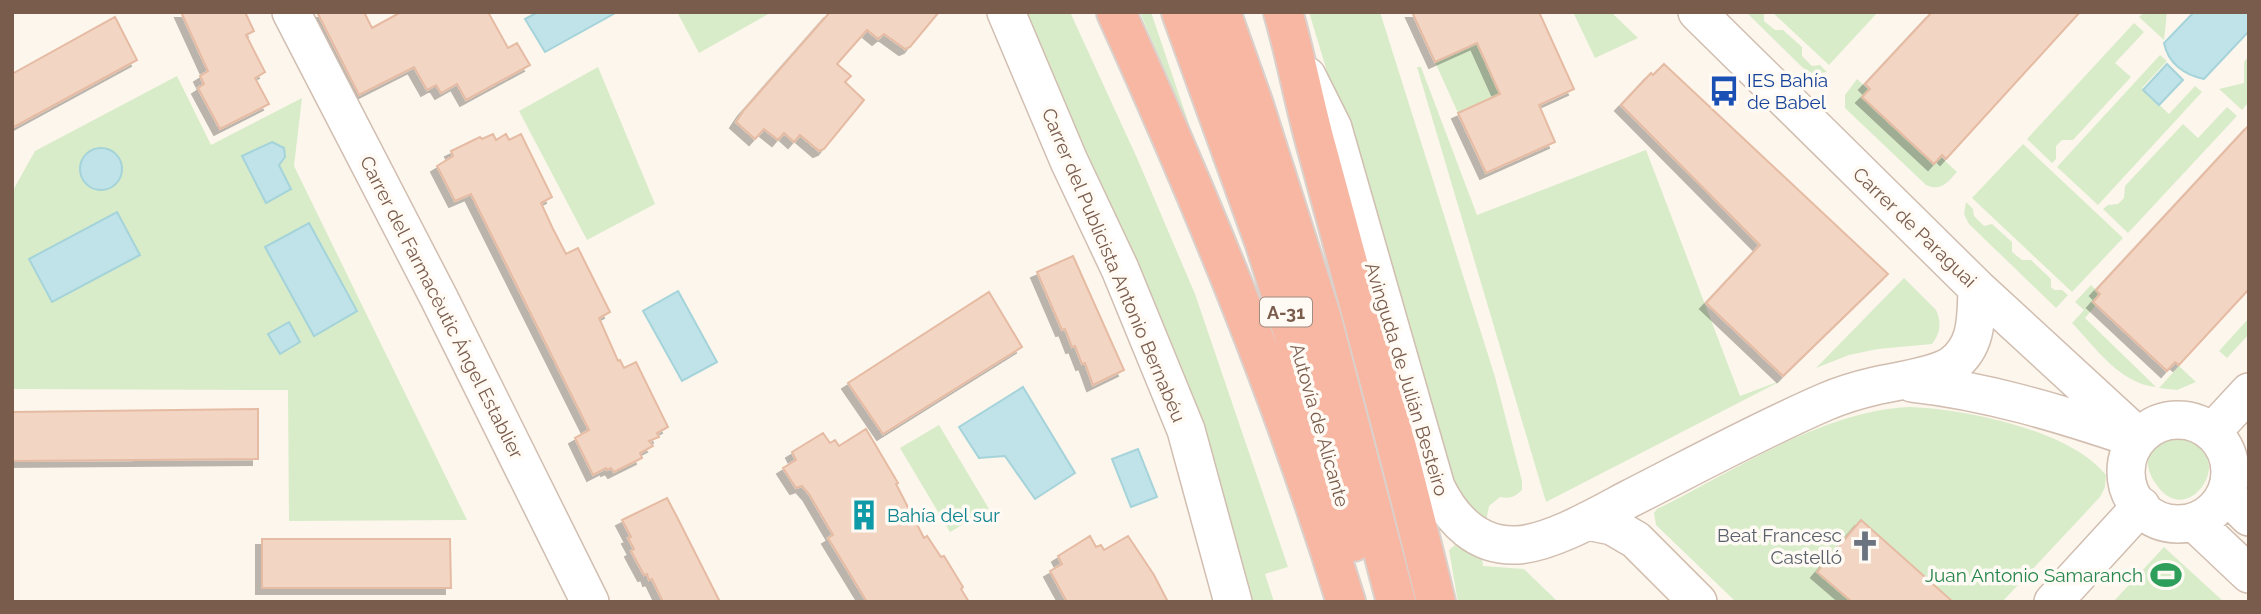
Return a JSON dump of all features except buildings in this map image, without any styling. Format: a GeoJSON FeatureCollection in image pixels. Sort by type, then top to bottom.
{"type":"FeatureCollection","features":[{"type":"Feature","properties":{"kind":"highway"},"geometry":{"type":"LineString","coordinates":[[1116,12],[1258,351],[1320,516],[1346,602]]}},
{"type":"Feature","properties":{"kind":"highway","name":"Autovía de Alicante"},"geometry":{"type":"LineString","coordinates":[[1181,12],[1264,241],[1314,399],[1369,602]]}},
{"type":"Feature","properties":{"kind":"highway","name":"Autovía de Alicante"},"geometry":{"type":"LineString","coordinates":[[1221,12],[1254,104],[1322,319],[1396,602]]}},
{"type":"Feature","properties":{"kind":"highway"},"geometry":{"type":"LineString","coordinates":[[1283,12],[1295,53],[1312,134],[1398,444],[1436,602]]}},
{"type":"Feature","properties":{"kind":"street","name":"Carrer del Farmacèutic Ángel Establier"},"geometry":{"type":"LineString","coordinates":[[291,12],[439,298],[590,602]]}},
{"type":"Feature","properties":{"kind":"street","name":"Carrer del Publicista Antonio Bernabéu"},"geometry":{"type":"LineString","coordinates":[[1006,12],[1069,161],[1120,269],[1186,429],[1233,602]]}},
{"type":"Feature","properties":{"kind":"street","name":"Carrer de Paraguai"},"geometry":{"type":"LineString","coordinates":[[1696,12],[1977,288],[2138,438]]}},
{"type":"Feature","properties":{"kind":"street","name":"Avinguda de Julián Besteiro"},"geometry":{"type":"LineString","coordinates":[[1295,53],[1333,128],[1436,487],[1447,509],[1463,528],[1478,537],[1515,545],[1535,542],[1587,521],[1787,418],[1840,396],[1877,385],[1902,382],[1949,367],[1964,354],[1973,340],[1977,288]]}},
{"type":"Feature","properties":{"kind":"street","name":"Avinguda de Julián Besteiro"},"geometry":{"type":"LineString","coordinates":[[1902,382],[1934,385],[2065,414],[2138,438]]}},
{"type":"Feature","properties":{"kind":"street"},"geometry":{"type":"LineString","coordinates":[[2212,432],[2249,392]]}},
{"type":"Feature","properties":{"kind":"street"},"geometry":{"type":"LineString","coordinates":[[2180,419],[2196,422],[2212,432],[2226,450],[2237,505],[2213,511],[2194,522],[2172,524],[2153,518],[2133,498],[2126,476],[2130,451],[2138,438],[2158,424],[2180,419]]}},
{"type":"Feature","properties":{"kind":"street"},"geometry":{"type":"LineString","coordinates":[[2053,602],[2141,506]]}},
{"type":"Feature","properties":{"kind":"street"},"geometry":{"type":"LineString","coordinates":[[1587,521],[1612,526],[1636,540],[1698,602]]}},
{"type":"Feature","properties":{"kind":"street"},"geometry":{"type":"LineString","coordinates":[[2194,522],[2249,574]]}},
{"type":"Feature","properties":{"kind":"green space"},"geometry":{"type":"Polygon","coordinates":[[[677,12],[772,12],[699,53],[677,12]]]}},
{"type":"Feature","properties":{"kind":"green space"},"geometry":{"type":"Polygon","coordinates":[[[1017,12],[1070,12],[1137,158],[1195,294],[1288,567],[1265,574],[1274,602],[1243,602],[1017,12]]]}},
{"type":"Feature","properties":{"kind":"green space"},"geometry":{"type":"Polygon","coordinates":[[[1140,12],[1151,12],[1198,151],[1140,12]]]}},
{"type":"Feature","properties":{"kind":"green space"},"geometry":{"type":"Polygon","coordinates":[[[1309,12],[1380,12],[1495,377],[1522,481],[1522,490],[1517,494],[1510,498],[1500,497],[1489,506],[1485,527],[1458,504],[1309,12]]]}},
{"type":"Feature","properties":{"kind":"green space"},"geometry":{"type":"Polygon","coordinates":[[[1573,12],[1611,12],[1638,38],[1595,58],[1573,12]]]}},
{"type":"Feature","properties":{"kind":"green space"},"geometry":{"type":"Polygon","coordinates":[[[1746,12],[1764,12],[1764,21],[1775,30],[1783,30],[1802,47],[1802,56],[1812,66],[1820,65],[1827,72],[1814,74],[1803,68],[1746,12]]]}},
{"type":"Feature","properties":{"kind":"green space"},"geometry":{"type":"Polygon","coordinates":[[[1772,12],[1878,12],[1829,65],[1772,12]]]}},
{"type":"Feature","properties":{"kind":"green space"},"geometry":{"type":"Polygon","coordinates":[[[2144,12],[2167,12],[2164,40],[2139,17],[2144,12]]]}},
{"type":"Feature","properties":{"kind":"green space"},"geometry":{"type":"Polygon","coordinates":[[[2134,23],[2144,32],[2115,63],[2131,77],[2073,140],[2062,140],[2056,146],[2056,159],[2052,163],[2027,139],[2134,23]]]}},
{"type":"Feature","properties":{"kind":"green space"},"geometry":{"type":"Polygon","coordinates":[[[1477,43],[1500,94],[1458,113],[1435,62],[1477,43]]]}},
{"type":"Feature","properties":{"kind":"green space"},"geometry":{"type":"Polygon","coordinates":[[[2160,55],[2167,61],[2142,88],[2169,114],[2195,86],[2202,92],[2098,205],[2057,167],[2160,55]]]}},
{"type":"Feature","properties":{"kind":"green space"},"geometry":{"type":"Polygon","coordinates":[[[2249,56],[2249,102],[2242,110],[2219,89],[2244,83],[2244,62],[2249,56]]]}},
{"type":"Feature","properties":{"kind":"green space"},"geometry":{"type":"Polygon","coordinates":[[[598,67],[655,204],[587,240],[519,111],[598,67]]]}},
{"type":"Feature","properties":{"kind":"green space"},"geometry":{"type":"Polygon","coordinates":[[[1417,67],[1421,67],[1477,215],[1646,150],[1740,396],[1783,380],[1546,502],[1417,67]]]}},
{"type":"Feature","properties":{"kind":"green space"},"geometry":{"type":"Polygon","coordinates":[[[177,76],[211,145],[302,98],[294,166],[467,520],[289,521],[288,390],[12,389],[12,192],[35,151],[177,76]]]}},
{"type":"Feature","properties":{"kind":"green space"},"geometry":{"type":"Polygon","coordinates":[[[1857,79],[1957,172],[1947,182],[1940,187],[1926,185],[1845,108],[1845,95],[1857,79]]]}},
{"type":"Feature","properties":{"kind":"green space"},"geometry":{"type":"Polygon","coordinates":[[[2227,107],[2237,116],[2128,233],[2103,209],[2108,205],[2118,204],[2124,198],[2125,186],[2183,124],[2198,138],[2227,107]]]}},
{"type":"Feature","properties":{"kind":"green space"},"geometry":{"type":"Polygon","coordinates":[[[2023,144],[2123,238],[2072,292],[1972,198],[2023,144]]]}},
{"type":"Feature","properties":{"kind":"green space"},"geometry":{"type":"Polygon","coordinates":[[[1966,202],[1984,226],[1992,224],[2012,242],[2012,252],[2022,260],[2031,260],[2051,279],[2051,287],[2054,290],[2062,290],[2068,295],[2056,308],[1969,224],[1964,214],[1966,202]]]}},
{"type":"Feature","properties":{"kind":"green space"},"geometry":{"type":"Polygon","coordinates":[[[1904,278],[1936,310],[1939,328],[1932,344],[1878,349],[1849,355],[1816,368],[1904,278]]]}},
{"type":"Feature","properties":{"kind":"green space"},"geometry":{"type":"Polygon","coordinates":[[[2091,285],[2103,297],[2085,318],[2156,387],[2143,384],[2119,372],[2072,323],[2084,310],[2075,302],[2091,285]]]}},
{"type":"Feature","properties":{"kind":"green space"},"geometry":{"type":"Polygon","coordinates":[[[2249,318],[2249,334],[2227,358],[2219,351],[2249,318]]]}},
{"type":"Feature","properties":{"kind":"green space"},"geometry":{"type":"Polygon","coordinates":[[[2179,366],[2196,382],[2177,390],[2159,388],[2179,366]]]}},
{"type":"Feature","properties":{"kind":"green space"},"geometry":{"type":"Polygon","coordinates":[[[1909,407],[1958,412],[2043,434],[2089,459],[2106,475],[2105,487],[2100,497],[2002,602],[1736,602],[1656,525],[1654,513],[1657,509],[1779,445],[1844,419],[1909,407]]]}},
{"type":"Feature","properties":{"kind":"green space"},"geometry":{"type":"Polygon","coordinates":[[[939,425],[989,509],[950,532],[900,448],[939,425]]]}},
{"type":"Feature","properties":{"kind":"green space"},"geometry":{"type":"Polygon","coordinates":[[[2168,438],[2192,442],[2205,453],[2209,467],[2206,481],[2197,493],[2184,499],[2170,497],[2156,484],[2149,470],[2148,454],[2151,444],[2168,438]]]}},
{"type":"Feature","properties":{"kind":"green space"},"geometry":{"type":"Polygon","coordinates":[[[1455,545],[1482,555],[1483,566],[1524,569],[1558,602],[1458,602],[1449,550],[1455,545]]]}},
{"type":"Feature","properties":{"kind":"green space","name":"Juan Antonio Samaranch"},"geometry":{"type":"Polygon","coordinates":[[[2164,547],[2224,602],[2113,602],[2164,547]]]}},
{"type":"Feature","properties":{"kind":"water"},"geometry":{"type":"Polygon","coordinates":[[[538,12],[617,12],[545,52],[525,19],[538,12]]]}},
{"type":"Feature","properties":{"kind":"water"},"geometry":{"type":"Polygon","coordinates":[[[2194,12],[2249,12],[2249,31],[2204,79],[2178,67],[2169,56],[2164,43],[2194,12]]]}},
{"type":"Feature","properties":{"kind":"water"},"geometry":{"type":"Polygon","coordinates":[[[2167,64],[2183,80],[2159,105],[2143,90],[2167,64]]]}},
{"type":"Feature","properties":{"kind":"water"},"geometry":{"type":"Polygon","coordinates":[[[272,142],[284,148],[285,157],[279,165],[291,189],[266,203],[242,156],[272,142]]]}},
{"type":"Feature","properties":{"kind":"water"},"geometry":{"type":"Polygon","coordinates":[[[101,148],[116,154],[122,169],[116,184],[101,190],[86,184],[80,169],[86,154],[101,148]]]}},
{"type":"Feature","properties":{"kind":"water"},"geometry":{"type":"Polygon","coordinates":[[[117,212],[140,255],[52,302],[29,259],[117,212]]]}},
{"type":"Feature","properties":{"kind":"water"},"geometry":{"type":"Polygon","coordinates":[[[309,223],[357,311],[314,336],[265,247],[309,223]]]}},
{"type":"Feature","properties":{"kind":"water"},"geometry":{"type":"Polygon","coordinates":[[[678,291],[717,362],[682,381],[643,311],[678,291]]]}},
{"type":"Feature","properties":{"kind":"water"},"geometry":{"type":"Polygon","coordinates":[[[289,322],[300,342],[280,354],[268,334],[289,322]]]}},
{"type":"Feature","properties":{"kind":"water"},"geometry":{"type":"Polygon","coordinates":[[[1023,387],[1075,473],[1035,499],[1005,456],[979,458],[959,427],[1023,387]]]}},
{"type":"Feature","properties":{"kind":"water"},"geometry":{"type":"Polygon","coordinates":[[[1138,449],[1157,497],[1131,507],[1112,459],[1138,449]]]}},
{"type":"Feature","properties":{"kind":"place","name":"IES Bahía de Babel"},"geometry":{"type":"Point","coordinates":[1724,91]}},
{"type":"Feature","properties":{"kind":"place","name":"Bahía del sur"},"geometry":{"type":"Point","coordinates":[864,515]}},
{"type":"Feature","properties":{"kind":"place","name":"Beat Francesc Castelló"},"geometry":{"type":"Point","coordinates":[1865,546]}},
{"type":"Feature","properties":{"kind":"place","name":"Juan Antonio Samaranch"},"geometry":{"type":"Point","coordinates":[2166,575]}}]}
